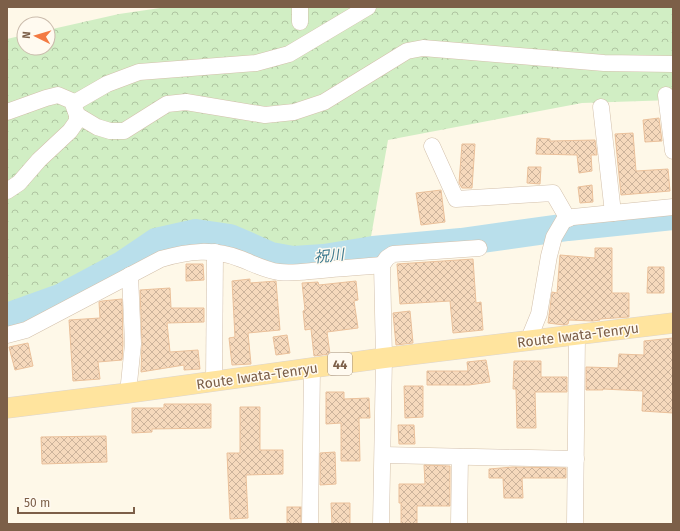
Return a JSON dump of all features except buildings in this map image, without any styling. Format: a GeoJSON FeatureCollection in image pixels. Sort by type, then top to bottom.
{"type":"FeatureCollection","features":[{"type":"Feature","properties":{"kind":"main road","name":"Route Iwata-Tenryu"},"geometry":{"type":"LineString","coordinates":[[7,408],[214,382],[384,358],[673,323]]}},
{"type":"Feature","properties":{"kind":"street"},"geometry":{"type":"LineString","coordinates":[[76,109],[107,84],[139,72],[256,63],[289,54],[368,7]]}},
{"type":"Feature","properties":{"kind":"street"},"geometry":{"type":"LineString","coordinates":[[7,112],[58,95],[68,99],[76,109],[97,127],[110,132],[124,131],[167,104],[186,102],[265,115],[294,112],[324,102],[407,51],[423,48],[604,63],[673,64]]}},
{"type":"Feature","properties":{"kind":"street"},"geometry":{"type":"LineString","coordinates":[[666,95],[673,151]]}},
{"type":"Feature","properties":{"kind":"street"},"geometry":{"type":"LineString","coordinates":[[601,107],[613,213]]}},
{"type":"Feature","properties":{"kind":"street"},"geometry":{"type":"LineString","coordinates":[[7,191],[19,183],[39,160],[70,131],[77,121],[76,109]]}},
{"type":"Feature","properties":{"kind":"street"},"geometry":{"type":"LineString","coordinates":[[432,146],[456,199],[553,193],[568,219]]}},
{"type":"Feature","properties":{"kind":"street"},"geometry":{"type":"LineString","coordinates":[[528,341],[539,314],[549,256],[554,237],[564,220],[573,217],[673,207]]}},
{"type":"Feature","properties":{"kind":"street"},"geometry":{"type":"LineString","coordinates":[[382,524],[384,358],[382,265],[387,258],[394,254],[479,248]]}},
{"type":"Feature","properties":{"kind":"street"},"geometry":{"type":"LineString","coordinates":[[7,335],[26,330],[161,259],[185,252],[222,253],[280,272],[298,272],[382,265]]}},
{"type":"Feature","properties":{"kind":"street"},"geometry":{"type":"LineString","coordinates":[[214,382],[215,252]]}},
{"type":"Feature","properties":{"kind":"street"},"geometry":{"type":"LineString","coordinates":[[128,393],[133,344],[130,276]]}},
{"type":"Feature","properties":{"kind":"street"},"geometry":{"type":"LineString","coordinates":[[575,524],[577,335]]}},
{"type":"Feature","properties":{"kind":"street"},"geometry":{"type":"LineString","coordinates":[[310,524],[312,368]]}},
{"type":"Feature","properties":{"kind":"street"},"geometry":{"type":"LineString","coordinates":[[383,455],[576,459]]}},
{"type":"Feature","properties":{"kind":"street"},"geometry":{"type":"LineString","coordinates":[[459,524],[460,457]]}},
{"type":"Feature","properties":{"kind":"green space"},"geometry":{"type":"Polygon","coordinates":[[[167,7],[673,7],[673,100],[582,103],[388,140],[369,248],[281,248],[204,221],[138,254],[69,293],[7,316],[7,39],[16,37],[16,56],[56,56],[56,28],[119,14],[167,7]]]}},
{"type":"Feature","properties":{"kind":"waterway","name":"祝川"},"geometry":{"type":"LineString","coordinates":[[7,317],[60,298],[122,265],[156,242],[196,233],[230,238],[271,256],[293,260],[324,258],[373,250],[461,242],[568,227],[673,216]]}}]}
